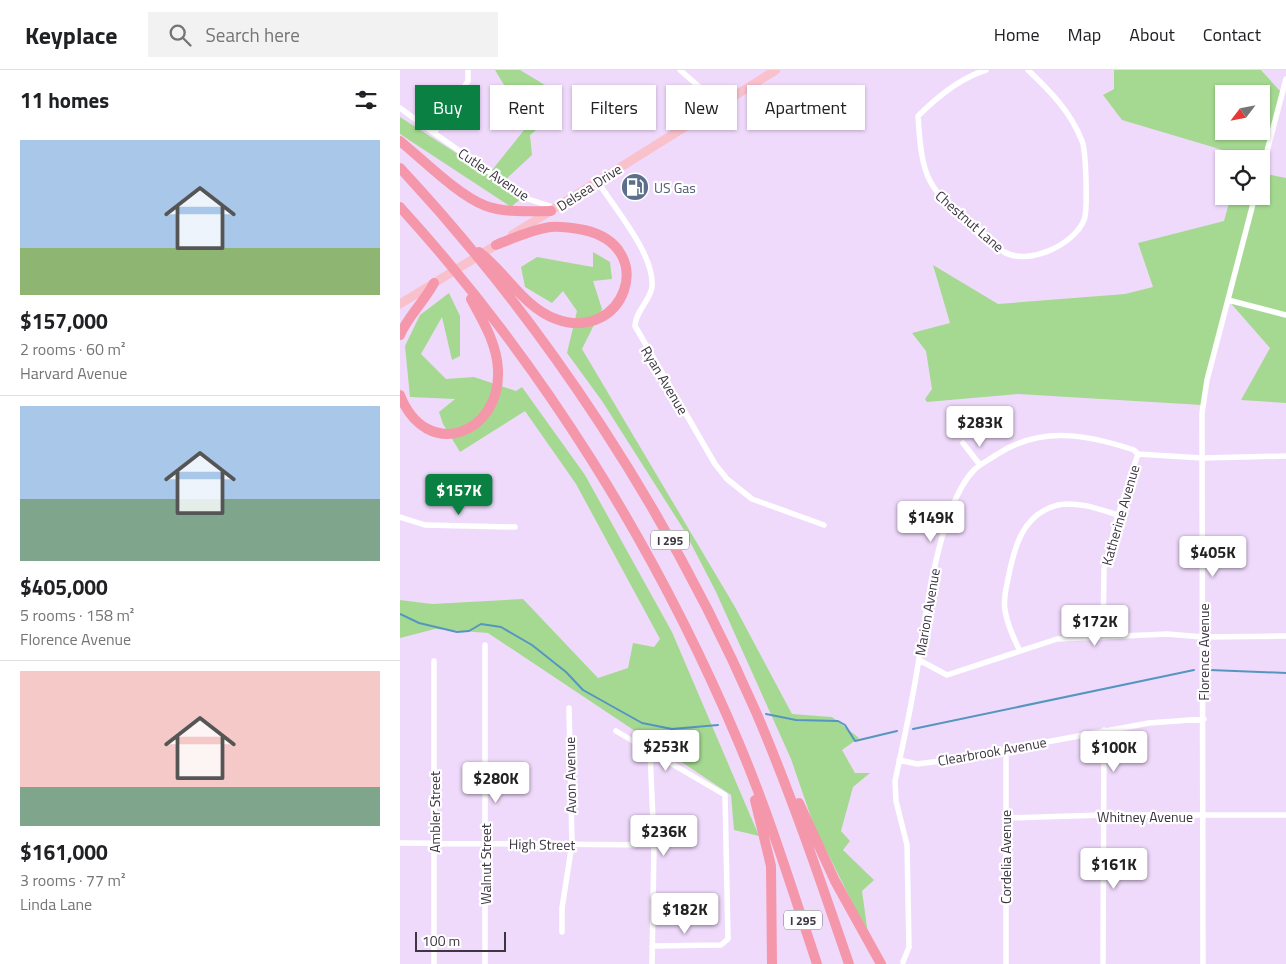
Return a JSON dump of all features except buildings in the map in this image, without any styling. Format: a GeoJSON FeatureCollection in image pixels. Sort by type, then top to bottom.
{"type":"FeatureCollection","features":[{"type":"Feature","properties":{"kind":"highway"},"geometry":{"type":"LineString","coordinates":[[400,141],[460,190],[481,204],[501,210],[554,210]]}},
{"type":"Feature","properties":{"kind":"highway","name":"I 295"},"geometry":{"type":"LineString","coordinates":[[400,168],[465,240],[553,356],[635,480],[696,588],[756,713],[801,825],[849,964]]}},
{"type":"Feature","properties":{"kind":"highway","name":"I 295"},"geometry":{"type":"LineString","coordinates":[[400,207],[457,274],[534,374],[624,514],[683,622],[739,742],[790,876],[817,964]]}},
{"type":"Feature","properties":{"kind":"highway"},"geometry":{"type":"LineString","coordinates":[[465,240],[488,259],[540,311],[570,323],[594,320],[609,312],[617,305],[627,284],[627,271],[617,247],[610,240],[589,231],[572,227],[551,227],[530,232],[496,245]]}},
{"type":"Feature","properties":{"kind":"highway"},"geometry":{"type":"LineString","coordinates":[[400,395],[416,422],[429,430],[442,434],[457,433],[471,428],[482,417],[492,401],[498,378],[494,350],[484,323],[457,274]]}},
{"type":"Feature","properties":{"kind":"highway"},"geometry":{"type":"LineString","coordinates":[[400,335],[411,316],[425,300],[434,283]]}},
{"type":"Feature","properties":{"kind":"highway"},"geometry":{"type":"LineString","coordinates":[[756,713],[835,881],[880,963]]}},
{"type":"Feature","properties":{"kind":"highway"},"geometry":{"type":"LineString","coordinates":[[739,742],[770,856],[772,964]]}},
{"type":"Feature","properties":{"kind":"highway"},"geometry":{"type":"LineString","coordinates":[[766,964],[773,944]]}},
{"type":"Feature","properties":{"kind":"main road","name":"Delsea Drive"},"geometry":{"type":"LineString","coordinates":[[737,94],[776,70]]}},
{"type":"Feature","properties":{"kind":"main road","name":"Delsea Drive"},"geometry":{"type":"LineString","coordinates":[[400,304],[680,130]]}},
{"type":"Feature","properties":{"kind":"street"},"geometry":{"type":"LineString","coordinates":[[434,133],[468,81],[468,70]]}},
{"type":"Feature","properties":{"kind":"street"},"geometry":{"type":"LineString","coordinates":[[680,70],[697,85]]}},
{"type":"Feature","properties":{"kind":"street","name":"Chestnut Lane"},"geometry":{"type":"LineString","coordinates":[[986,70],[969,72],[918,116],[922,161],[932,188],[950,207],[1005,253],[1031,257],[1052,250],[1068,240],[1081,227],[1085,217],[1086,193],[1083,143],[1071,119],[1058,100],[1028,70]]}},
{"type":"Feature","properties":{"kind":"street"},"geometry":{"type":"LineString","coordinates":[[1267,150],[1286,79]]}},
{"type":"Feature","properties":{"kind":"street","name":"Cutler Avenue"},"geometry":{"type":"LineString","coordinates":[[400,108],[528,199],[554,210]]}},
{"type":"Feature","properties":{"kind":"street","name":"Ryan Avenue"},"geometry":{"type":"LineString","coordinates":[[598,182],[643,253],[652,273],[651,291],[635,320],[638,332],[715,464],[727,479],[752,499],[824,526]]}},
{"type":"Feature","properties":{"kind":"street","name":"Florence Avenue"},"geometry":{"type":"LineString","coordinates":[[1203,964],[1204,636],[1202,458],[1204,396],[1253,205]]}},
{"type":"Feature","properties":{"kind":"street"},"geometry":{"type":"LineString","coordinates":[[1228,300],[1286,315]]}},
{"type":"Feature","properties":{"kind":"street","name":"Marion Avenue"},"geometry":{"type":"LineString","coordinates":[[903,962],[909,947],[909,937],[907,845],[896,801],[899,760],[919,660],[926,608],[944,533],[957,496],[969,476],[980,465],[1013,445],[1050,435],[1089,437],[1119,444],[1134,450],[1138,454],[1202,458],[1286,456]]}},
{"type":"Feature","properties":{"kind":"street"},"geometry":{"type":"LineString","coordinates":[[963,443],[980,465]]}},
{"type":"Feature","properties":{"kind":"street","name":"Katherine Avenue"},"geometry":{"type":"LineString","coordinates":[[1103,636],[1104,569],[1118,515],[1138,454]]}},
{"type":"Feature","properties":{"kind":"street"},"geometry":{"type":"LineString","coordinates":[[1019,649],[1008,623],[1005,600],[1011,562],[1025,526],[1043,512],[1065,504],[1080,505],[1118,515]]}},
{"type":"Feature","properties":{"kind":"street"},"geometry":{"type":"LineString","coordinates":[[400,517],[424,525],[515,527]]}},
{"type":"Feature","properties":{"kind":"street"},"geometry":{"type":"LineString","coordinates":[[919,660],[947,675],[1019,649],[1057,638],[1167,634],[1286,636]]}},
{"type":"Feature","properties":{"kind":"street","name":"Walnut Street"},"geometry":{"type":"LineString","coordinates":[[485,964],[486,645]]}},
{"type":"Feature","properties":{"kind":"street","name":"Ambler Street"},"geometry":{"type":"LineString","coordinates":[[434,661],[434,964]]}},
{"type":"Feature","properties":{"kind":"street","name":"Avon Avenue"},"geometry":{"type":"LineString","coordinates":[[562,932],[562,908],[572,844],[570,708]]}},
{"type":"Feature","properties":{"kind":"street","name":"Clearbrook Avenue"},"geometry":{"type":"LineString","coordinates":[[899,760],[917,764],[1006,750],[1104,730],[1149,723],[1204,719]]}},
{"type":"Feature","properties":{"kind":"street"},"geometry":{"type":"LineString","coordinates":[[1103,964],[1104,730]]}},
{"type":"Feature","properties":{"kind":"street"},"geometry":{"type":"LineString","coordinates":[[616,731],[725,795],[728,939],[722,945],[652,946]]}},
{"type":"Feature","properties":{"kind":"street"},"geometry":{"type":"LineString","coordinates":[[650,750],[654,845],[652,964]]}},
{"type":"Feature","properties":{"kind":"street","name":"Cordelia Avenue"},"geometry":{"type":"LineString","coordinates":[[1006,750],[1006,964]]}},
{"type":"Feature","properties":{"kind":"street","name":"Whitney Avenue"},"geometry":{"type":"LineString","coordinates":[[1005,818],[1104,815],[1286,815]]}},
{"type":"Feature","properties":{"kind":"street","name":"High Street"},"geometry":{"type":"LineString","coordinates":[[400,843],[654,845]]}},
{"type":"Feature","properties":{"kind":"green space"},"geometry":{"type":"Polygon","coordinates":[[[495,70],[520,70],[545,85],[504,85],[495,70]]]}},
{"type":"Feature","properties":{"kind":"green space"},"geometry":{"type":"Polygon","coordinates":[[[1114,70],[1261,70],[1281,92],[1270,132],[1270,85],[1215,85],[1215,140],[1268,140],[1265,150],[1223,150],[1122,120],[1103,95],[1114,89],[1114,70]]]}},
{"type":"Feature","properties":{"kind":"green space"},"geometry":{"type":"Polygon","coordinates":[[[400,117],[415,127],[415,130],[420,130],[489,174],[524,130],[536,130],[530,135],[532,155],[503,182],[524,196],[511,207],[400,134],[400,117]]]}},
{"type":"Feature","properties":{"kind":"green space"},"geometry":{"type":"Polygon","coordinates":[[[1270,175],[1286,178],[1286,403],[1241,400],[1270,348],[1227,299],[1202,405],[1018,394],[927,402],[925,399],[932,389],[926,351],[912,333],[950,323],[933,265],[998,304],[1125,294],[1153,287],[1138,243],[1224,221],[1228,205],[1270,205],[1270,175]]]}},
{"type":"Feature","properties":{"kind":"green space"},"geometry":{"type":"Polygon","coordinates":[[[593,252],[610,262],[612,279],[593,281],[602,309],[582,349],[735,607],[792,714],[832,717],[859,738],[842,750],[855,773],[870,773],[853,787],[841,831],[850,841],[843,850],[874,880],[862,891],[868,934],[814,826],[791,759],[716,592],[684,530],[602,401],[567,353],[577,311],[563,291],[552,303],[525,287],[521,267],[537,257],[593,267],[593,252]]]}},
{"type":"Feature","properties":{"kind":"green space"},"geometry":{"type":"Polygon","coordinates":[[[449,293],[460,316],[460,356],[452,360],[442,317],[421,354],[446,379],[474,377],[516,391],[522,387],[585,475],[672,632],[759,836],[734,830],[731,795],[488,633],[435,629],[400,638],[400,600],[432,604],[523,599],[598,678],[628,668],[633,643],[654,647],[660,639],[576,484],[525,411],[460,452],[443,424],[439,412],[455,399],[410,397],[405,346],[420,315],[449,293]]]}},
{"type":"Feature","properties":{"kind":"waterway"},"geometry":{"type":"LineString","coordinates":[[400,614],[419,623],[457,632],[469,631],[481,624],[501,627],[532,645],[566,672],[583,690],[642,723],[672,729],[718,725]]}},
{"type":"Feature","properties":{"kind":"waterway"},"geometry":{"type":"LineString","coordinates":[[913,729],[1194,670]]}},
{"type":"Feature","properties":{"kind":"waterway"},"geometry":{"type":"LineString","coordinates":[[1210,670],[1286,673]]}},
{"type":"Feature","properties":{"kind":"waterway"},"geometry":{"type":"LineString","coordinates":[[766,714],[796,720],[838,721],[845,725],[855,741],[897,731]]}},
{"type":"Feature","properties":{"kind":"place","name":"US Gas"},"geometry":{"type":"Point","coordinates":[635,187]}}]}
